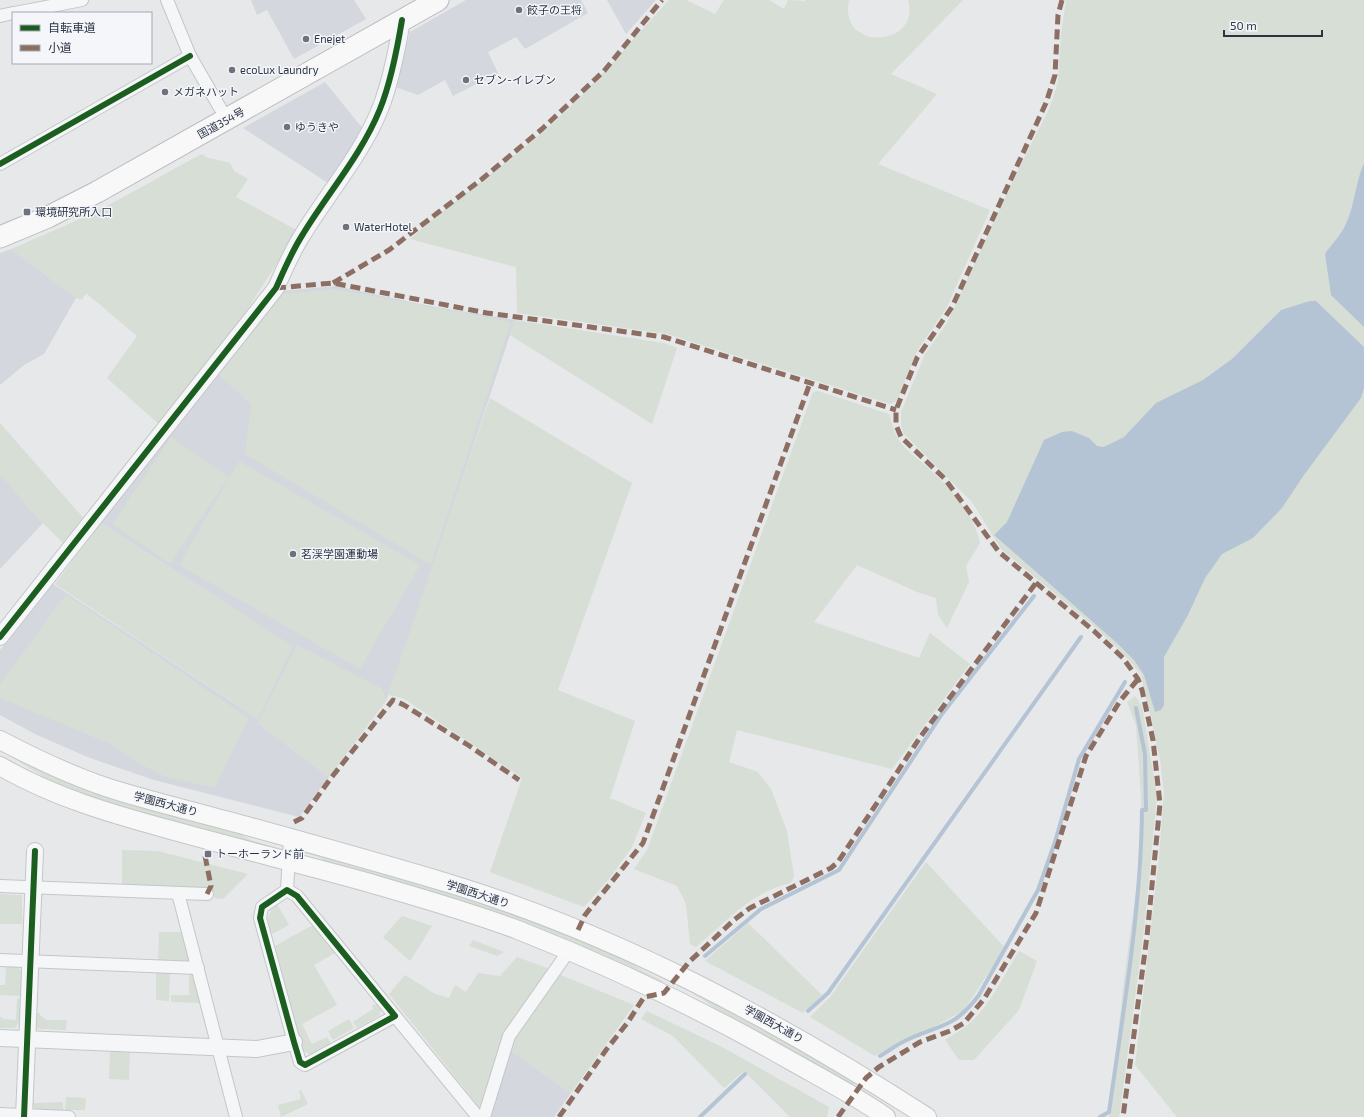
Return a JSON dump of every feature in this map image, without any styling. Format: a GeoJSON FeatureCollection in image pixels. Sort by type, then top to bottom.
{"type":"FeatureCollection","features":[{"type":"Feature","properties":{"kind":"highway","name":"国道354号"},"geometry":{"type":"LineString","coordinates":[[0,237],[48,217],[97,192],[438,0]]}},
{"type":"Feature","properties":{"kind":"main road","name":"学園西大通り"},"geometry":{"type":"LineString","coordinates":[[0,740],[70,774],[124,793],[290,838],[454,885],[578,930],[679,975],[732,1001],[845,1065],[926,1117]]}},
{"type":"Feature","properties":{"kind":"main road","name":"学園西大通り"},"geometry":{"type":"LineString","coordinates":[[0,766],[16,776],[65,797],[120,816],[287,861],[452,908],[518,930],[664,993],[721,1022],[853,1096],[886,1117]]}},
{"type":"Feature","properties":{"kind":"street"},"geometry":{"type":"LineString","coordinates":[[19,12],[82,0]]}},
{"type":"Feature","properties":{"kind":"street"},"geometry":{"type":"LineString","coordinates":[[167,0],[190,56],[227,120]]}},
{"type":"Feature","properties":{"kind":"street"},"geometry":{"type":"LineString","coordinates":[[0,16],[12,13]]}},
{"type":"Feature","properties":{"kind":"street"},"geometry":{"type":"LineString","coordinates":[[0,637],[276,288],[302,235],[354,157],[381,108],[396,53],[402,20]]}},
{"type":"Feature","properties":{"kind":"street"},"geometry":{"type":"LineString","coordinates":[[0,164],[190,56]]}},
{"type":"Feature","properties":{"kind":"street"},"geometry":{"type":"LineString","coordinates":[[287,890],[287,861],[290,838]]}},
{"type":"Feature","properties":{"kind":"street"},"geometry":{"type":"LineString","coordinates":[[24,1116],[35,851]]}},
{"type":"Feature","properties":{"kind":"street"},"geometry":{"type":"LineString","coordinates":[[0,886],[207,894]]}},
{"type":"Feature","properties":{"kind":"street"},"geometry":{"type":"LineString","coordinates":[[287,890],[297,896],[478,1117]]}},
{"type":"Feature","properties":{"kind":"street"},"geometry":{"type":"LineString","coordinates":[[287,890],[262,907],[260,918],[300,1062],[305,1065],[395,1016]]}},
{"type":"Feature","properties":{"kind":"street"},"geometry":{"type":"LineString","coordinates":[[178,893],[236,1117]]}},
{"type":"Feature","properties":{"kind":"street"},"geometry":{"type":"LineString","coordinates":[[484,1117],[510,1036],[568,952]]}},
{"type":"Feature","properties":{"kind":"street"},"geometry":{"type":"LineString","coordinates":[[0,960],[198,968]]}},
{"type":"Feature","properties":{"kind":"street"},"geometry":{"type":"LineString","coordinates":[[0,1038],[258,1049],[294,1042]]}},
{"type":"Feature","properties":{"kind":"street"},"geometry":{"type":"LineString","coordinates":[[0,1114],[69,1117]]}},
{"type":"Feature","properties":{"kind":"shaded area","name":"Enejet"},"geometry":{"type":"Polygon","coordinates":[[[251,0],[354,0],[366,19],[294,59],[267,10],[257,15],[251,0]]]}},
{"type":"Feature","properties":{"kind":"shaded area"},"geometry":{"type":"Polygon","coordinates":[[[466,0],[581,0],[588,13],[525,49],[516,37],[488,52],[498,73],[453,96],[445,80],[418,95],[395,87],[410,32],[466,0]]]}},
{"type":"Feature","properties":{"kind":"shaded area"},"geometry":{"type":"Polygon","coordinates":[[[607,0],[656,0],[626,34],[607,0]]]}},
{"type":"Feature","properties":{"kind":"shaded area"},"geometry":{"type":"Polygon","coordinates":[[[669,0],[686,0],[715,14],[724,0],[769,0],[784,9],[788,0],[849,0],[849,17],[856,29],[867,36],[880,38],[893,35],[903,27],[909,16],[908,0],[963,0],[891,74],[937,94],[878,164],[990,210],[946,309],[918,349],[897,401],[890,404],[667,334],[517,313],[516,267],[410,239],[445,209],[519,152],[554,122],[599,78],[669,0]]]}},
{"type":"Feature","properties":{"kind":"shaded area"},"geometry":{"type":"Polygon","coordinates":[[[1066,0],[1364,0],[1364,1117],[1177,1117],[1135,1065],[1159,857],[1164,793],[1160,759],[1141,675],[1129,660],[1095,627],[1001,549],[972,502],[903,433],[901,412],[925,354],[947,323],[1017,172],[1050,107],[1058,82],[1061,34],[1066,0]]]}},
{"type":"Feature","properties":{"kind":"shaded area"},"geometry":{"type":"Polygon","coordinates":[[[325,82],[364,130],[328,183],[243,128],[325,82]]]}},
{"type":"Feature","properties":{"kind":"shaded area"},"geometry":{"type":"Polygon","coordinates":[[[202,154],[206,157],[230,163],[234,171],[248,179],[236,197],[298,231],[234,330],[160,425],[107,378],[137,336],[86,293],[82,300],[76,298],[11,249],[99,210],[202,154]]]}},
{"type":"Feature","properties":{"kind":"shaded area"},"geometry":{"type":"Polygon","coordinates":[[[11,249],[76,298],[44,354],[24,365],[0,385],[0,253],[11,249]]]}},
{"type":"Feature","properties":{"kind":"shaded area","name":"茗渓学園運動場"},"geometry":{"type":"Polygon","coordinates":[[[336,286],[425,305],[515,320],[421,603],[386,701],[381,688],[258,723],[329,777],[299,817],[154,780],[90,758],[37,735],[0,715],[0,650],[53,584],[258,719],[292,646],[101,523],[281,291],[336,286]]]}},
{"type":"Feature","properties":{"kind":"shaded area"},"geometry":{"type":"Polygon","coordinates":[[[336,289],[511,322],[431,565],[245,454],[251,404],[219,375],[283,294],[336,289]]]}},
{"type":"Feature","properties":{"kind":"shaded area"},"geometry":{"type":"Polygon","coordinates":[[[515,320],[664,343],[677,348],[652,424],[510,335],[515,320]]]}},
{"type":"Feature","properties":{"kind":"shaded area"},"geometry":{"type":"Polygon","coordinates":[[[818,391],[889,414],[893,428],[902,444],[943,482],[959,500],[972,521],[980,543],[966,566],[969,582],[947,628],[938,615],[936,598],[917,592],[857,565],[814,622],[919,658],[930,633],[970,664],[892,769],[737,730],[729,762],[758,772],[771,789],[787,831],[794,876],[791,883],[777,887],[752,900],[696,947],[690,944],[686,904],[677,886],[634,869],[647,850],[813,392],[818,391]]]}},
{"type":"Feature","properties":{"kind":"shaded area"},"geometry":{"type":"Polygon","coordinates":[[[490,398],[632,483],[558,690],[635,721],[610,798],[646,813],[632,847],[609,879],[584,907],[490,872],[522,778],[403,698],[388,695],[490,398]]]}},
{"type":"Feature","properties":{"kind":"shaded area"},"geometry":{"type":"Polygon","coordinates":[[[0,423],[86,521],[65,545],[31,511],[0,474],[0,423]]]}},
{"type":"Feature","properties":{"kind":"shaded area"},"geometry":{"type":"Polygon","coordinates":[[[171,437],[229,477],[170,564],[112,524],[171,437]]]}},
{"type":"Feature","properties":{"kind":"shaded area"},"geometry":{"type":"Polygon","coordinates":[[[239,461],[420,565],[360,669],[179,565],[239,461]]]}},
{"type":"Feature","properties":{"kind":"shaded area"},"geometry":{"type":"Polygon","coordinates":[[[0,474],[43,523],[0,569],[0,474]]]}},
{"type":"Feature","properties":{"kind":"shaded area"},"geometry":{"type":"Polygon","coordinates":[[[101,523],[293,646],[258,719],[55,584],[101,523]]]}},
{"type":"Feature","properties":{"kind":"shaded area"},"geometry":{"type":"Polygon","coordinates":[[[66,594],[249,718],[215,788],[168,778],[138,763],[108,743],[0,698],[0,684],[66,594]]]}},
{"type":"Feature","properties":{"kind":"shaded area"},"geometry":{"type":"Polygon","coordinates":[[[297,645],[381,688],[386,701],[329,777],[258,723],[297,645]]]}},
{"type":"Feature","properties":{"kind":"shaded area"},"geometry":{"type":"Polygon","coordinates":[[[1135,696],[1142,706],[1157,796],[1144,929],[1120,1112],[1119,1117],[1109,1117],[1124,980],[1141,854],[1141,797],[1136,725],[1127,702],[1135,696]]]}},
{"type":"Feature","properties":{"kind":"shaded area"},"geometry":{"type":"Polygon","coordinates":[[[0,747],[232,830],[251,840],[280,849],[279,853],[191,829],[62,788],[0,750],[0,747]]]}},
{"type":"Feature","properties":{"kind":"shaded area"},"geometry":{"type":"Polygon","coordinates":[[[299,847],[375,868],[521,916],[622,957],[643,971],[663,981],[662,985],[333,865],[319,857],[297,851],[299,847]]]}},
{"type":"Feature","properties":{"kind":"shaded area"},"geometry":{"type":"Polygon","coordinates":[[[122,850],[158,851],[248,874],[223,899],[215,898],[212,889],[122,886],[122,850]]]}},
{"type":"Feature","properties":{"kind":"shaded area"},"geometry":{"type":"Polygon","coordinates":[[[926,862],[1005,948],[964,1010],[931,1029],[903,1040],[875,1056],[810,1017],[830,997],[926,862]]]}},
{"type":"Feature","properties":{"kind":"shaded area"},"geometry":{"type":"Polygon","coordinates":[[[0,894],[22,895],[22,924],[0,924],[0,894]]]}},
{"type":"Feature","properties":{"kind":"shaded area"},"geometry":{"type":"Polygon","coordinates":[[[277,904],[289,925],[272,934],[267,921],[272,907],[277,904]]]}},
{"type":"Feature","properties":{"kind":"shaded area"},"geometry":{"type":"Polygon","coordinates":[[[402,916],[432,926],[410,961],[383,937],[402,916]]]}},
{"type":"Feature","properties":{"kind":"shaded area"},"geometry":{"type":"Polygon","coordinates":[[[748,923],[822,995],[803,1013],[705,961],[748,923]]]}},
{"type":"Feature","properties":{"kind":"shaded area"},"geometry":{"type":"Polygon","coordinates":[[[313,925],[335,953],[314,965],[337,1005],[302,1024],[312,1044],[327,1037],[331,1043],[310,1054],[303,1051],[275,946],[313,925]]]}},
{"type":"Feature","properties":{"kind":"shaded area"},"geometry":{"type":"Polygon","coordinates":[[[159,932],[182,932],[189,958],[186,963],[158,962],[159,932]]]}},
{"type":"Feature","properties":{"kind":"shaded area"},"geometry":{"type":"Polygon","coordinates":[[[473,940],[504,952],[497,956],[469,946],[473,940]]]}},
{"type":"Feature","properties":{"kind":"shaded area"},"geometry":{"type":"Polygon","coordinates":[[[1019,951],[1037,961],[1019,1010],[974,1060],[959,1060],[945,1040],[970,1023],[983,1009],[1019,951]]]}},
{"type":"Feature","properties":{"kind":"shaded area"},"geometry":{"type":"Polygon","coordinates":[[[517,957],[550,969],[506,1032],[480,1108],[389,994],[405,975],[435,994],[449,998],[455,985],[466,992],[478,973],[500,976],[517,957]]]}},
{"type":"Feature","properties":{"kind":"shaded area"},"geometry":{"type":"Polygon","coordinates":[[[6,966],[18,966],[21,971],[21,996],[0,995],[0,985],[5,985],[6,966]]]}},
{"type":"Feature","properties":{"kind":"shaded area"},"geometry":{"type":"Polygon","coordinates":[[[156,972],[170,972],[169,1001],[156,1000],[156,972]]]}},
{"type":"Feature","properties":{"kind":"shaded area"},"geometry":{"type":"Polygon","coordinates":[[[189,973],[192,974],[200,1003],[171,1002],[171,995],[189,995],[189,973]]]}},
{"type":"Feature","properties":{"kind":"shaded area"},"geometry":{"type":"Polygon","coordinates":[[[558,974],[634,1005],[571,1093],[511,1051],[514,1037],[558,974]]]}},
{"type":"Feature","properties":{"kind":"shaded area"},"geometry":{"type":"Polygon","coordinates":[[[683,984],[812,1053],[838,1073],[854,1082],[853,1086],[724,1016],[704,1000],[680,986],[683,984]]]}},
{"type":"Feature","properties":{"kind":"shaded area"},"geometry":{"type":"Polygon","coordinates":[[[17,998],[20,999],[19,1022],[15,1028],[0,1028],[0,1017],[3,1019],[16,1020],[17,998]]]}},
{"type":"Feature","properties":{"kind":"shaded area"},"geometry":{"type":"Polygon","coordinates":[[[377,1003],[381,1008],[380,1015],[357,1028],[353,1022],[373,1009],[372,1006],[377,1003]]]}},
{"type":"Feature","properties":{"kind":"shaded area"},"geometry":{"type":"Polygon","coordinates":[[[647,1011],[722,1047],[829,1107],[827,1117],[790,1117],[744,1071],[724,1088],[673,1036],[641,1019],[647,1011]]]}},
{"type":"Feature","properties":{"kind":"shaded area"},"geometry":{"type":"Polygon","coordinates":[[[34,1013],[40,1013],[40,1015],[46,1020],[67,1020],[66,1030],[39,1029],[34,1025],[34,1013]]]}},
{"type":"Feature","properties":{"kind":"shaded area"},"geometry":{"type":"Polygon","coordinates":[[[349,1019],[354,1028],[333,1040],[328,1031],[349,1019]]]}},
{"type":"Feature","properties":{"kind":"shaded area"},"geometry":{"type":"Polygon","coordinates":[[[110,1051],[130,1052],[129,1080],[109,1079],[110,1051]]]}},
{"type":"Feature","properties":{"kind":"shaded area"},"geometry":{"type":"Polygon","coordinates":[[[511,1051],[571,1093],[554,1117],[490,1117],[511,1051]]]}},
{"type":"Feature","properties":{"kind":"shaded area"},"geometry":{"type":"Polygon","coordinates":[[[301,1090],[308,1104],[281,1117],[278,1105],[301,1099],[299,1091],[301,1090]]]}},
{"type":"Feature","properties":{"kind":"shaded area"},"geometry":{"type":"Polygon","coordinates":[[[66,1097],[86,1098],[85,1110],[65,1110],[66,1097]]]}},
{"type":"Feature","properties":{"kind":"shaded area"},"geometry":{"type":"Polygon","coordinates":[[[30,1098],[33,1098],[34,1103],[63,1102],[63,1110],[38,1110],[30,1105],[30,1098]]]}},
{"type":"Feature","properties":{"kind":"water"},"geometry":{"type":"Polygon","coordinates":[[[1364,163],[1364,327],[1331,295],[1325,254],[1345,226],[1364,163]]]}},
{"type":"Feature","properties":{"kind":"water"},"geometry":{"type":"Polygon","coordinates":[[[1310,301],[1316,301],[1364,347],[1364,388],[1361,398],[1304,475],[1282,508],[1253,538],[1222,554],[1205,578],[1188,615],[1164,657],[1164,705],[1161,710],[1155,712],[1144,675],[1134,660],[1118,644],[994,535],[1007,522],[1044,440],[1062,432],[1072,431],[1089,438],[1097,446],[1103,447],[1124,437],[1156,403],[1203,380],[1232,359],[1281,310],[1310,301]]]}},
{"type":"Feature","properties":{"kind":"waterway"},"geometry":{"type":"LineString","coordinates":[[705,956],[761,909],[839,870],[942,714],[1034,596]]}},
{"type":"Feature","properties":{"kind":"waterway"},"geometry":{"type":"LineString","coordinates":[[808,1011],[828,993],[1081,637]]}},
{"type":"Feature","properties":{"kind":"waterway"},"geometry":{"type":"LineString","coordinates":[[880,1056],[905,1041],[940,1027],[955,1019],[963,1013],[979,995],[1038,890],[1055,842],[1079,759],[1125,682]]}},
{"type":"Feature","properties":{"kind":"waterway"},"geometry":{"type":"LineString","coordinates":[[1100,1117],[1109,1112],[1135,924],[1141,848],[1142,810],[1146,810],[1145,754],[1136,708]]}},
{"type":"Feature","properties":{"kind":"waterway"},"geometry":{"type":"LineString","coordinates":[[700,1117],[745,1074]]}},
{"type":"Feature","properties":{"kind":"marked path"},"geometry":{"type":"LineString","coordinates":[[333,283],[389,250],[482,179],[542,129],[604,71],[662,0]]}},
{"type":"Feature","properties":{"kind":"marked path"},"geometry":{"type":"LineString","coordinates":[[1062,0],[1058,15],[1055,75],[1046,103],[952,307],[917,358],[896,410],[896,425],[901,437],[945,479],[999,552],[1094,631],[1123,658],[1138,679],[1142,690],[1153,740],[1160,804],[1147,936],[1123,1117]]}},
{"type":"Feature","properties":{"kind":"marked path"},"geometry":{"type":"LineString","coordinates":[[276,288],[333,283],[487,313],[664,337],[896,410]]}},
{"type":"Feature","properties":{"kind":"marked path"},"geometry":{"type":"LineString","coordinates":[[578,930],[585,915],[643,843],[810,383]]}},
{"type":"Feature","properties":{"kind":"marked path"},"geometry":{"type":"LineString","coordinates":[[559,1117],[606,1050],[628,1022],[644,997],[664,993],[689,962],[734,920],[750,908],[831,868],[838,862],[921,736],[1036,583]]}},
{"type":"Feature","properties":{"kind":"marked path"},"geometry":{"type":"LineString","coordinates":[[838,1117],[866,1078],[879,1067],[920,1042],[950,1031],[964,1023],[984,999],[1036,913],[1086,756],[1120,701],[1138,679]]}},
{"type":"Feature","properties":{"kind":"marked path"},"geometry":{"type":"LineString","coordinates":[[294,822],[302,818],[331,778],[393,700],[404,705],[468,745],[519,780]]}},
{"type":"Feature","properties":{"kind":"marked path"},"geometry":{"type":"LineString","coordinates":[[205,856],[211,886],[207,894]]}},
{"type":"Feature","properties":{"kind":"cycle path"},"geometry":{"type":"LineString","coordinates":[[0,637],[276,288],[299,240],[354,158],[373,126],[384,99],[396,54],[402,20]]}},
{"type":"Feature","properties":{"kind":"cycle path"},"geometry":{"type":"LineString","coordinates":[[0,164],[190,56]]}},
{"type":"Feature","properties":{"kind":"cycle path"},"geometry":{"type":"LineString","coordinates":[[24,1117],[35,851]]}},
{"type":"Feature","properties":{"kind":"cycle path"},"geometry":{"type":"LineString","coordinates":[[287,890],[297,896],[395,1016],[305,1065],[300,1062],[260,918],[262,907],[287,890]]}},
{"type":"Feature","properties":{"kind":"place","name":"餃子の王将"},"geometry":{"type":"Point","coordinates":[519,10]}},
{"type":"Feature","properties":{"kind":"place","name":"Enejet"},"geometry":{"type":"Point","coordinates":[306,39]}},
{"type":"Feature","properties":{"kind":"place","name":"ecoLux Laundry"},"geometry":{"type":"Point","coordinates":[232,70]}},
{"type":"Feature","properties":{"kind":"place","name":"セブン-イレブン"},"geometry":{"type":"Point","coordinates":[466,80]}},
{"type":"Feature","properties":{"kind":"place","name":"メガネハット"},"geometry":{"type":"Point","coordinates":[165,92]}},
{"type":"Feature","properties":{"kind":"place","name":"ゆうきや"},"geometry":{"type":"Point","coordinates":[287,127]}},
{"type":"Feature","properties":{"kind":"place","name":"環境研究所入口"},"geometry":{"type":"Point","coordinates":[27,212]}},
{"type":"Feature","properties":{"kind":"place","name":"WaterHotel"},"geometry":{"type":"Point","coordinates":[346,227]}},
{"type":"Feature","properties":{"kind":"place","name":"茗渓学園運動場"},"geometry":{"type":"Point","coordinates":[293,554]}},
{"type":"Feature","properties":{"kind":"place","name":"トーホーランド前"},"geometry":{"type":"Point","coordinates":[208,854]}}]}
